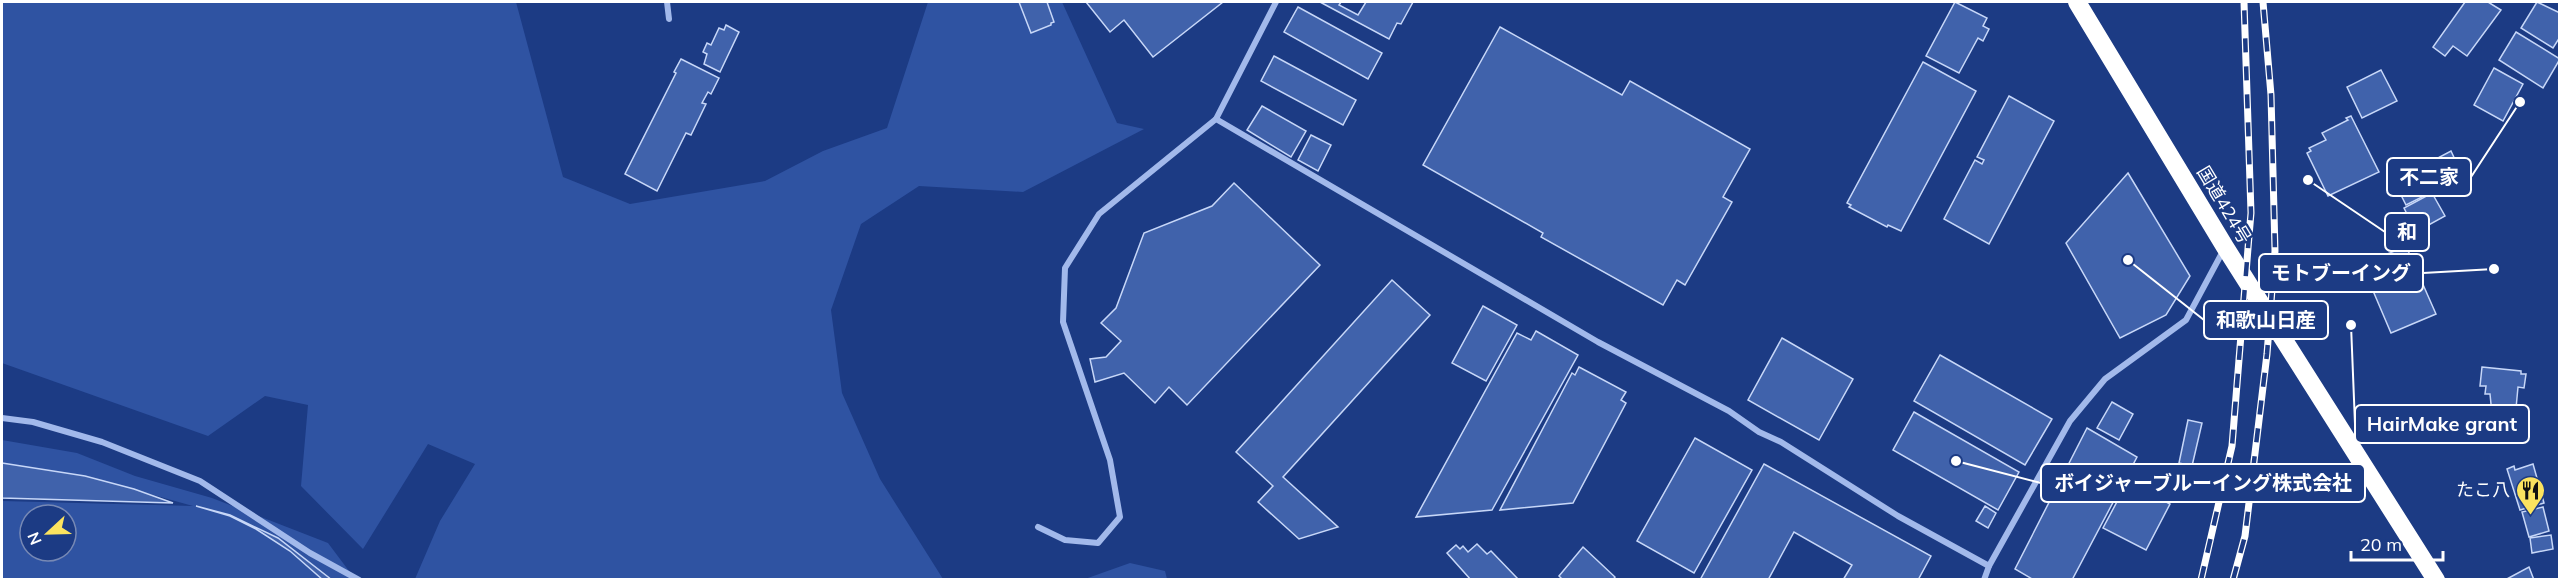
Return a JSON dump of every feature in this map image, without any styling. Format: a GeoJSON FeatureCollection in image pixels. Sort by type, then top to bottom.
{"type":"FeatureCollection","features":[{"type":"Feature","properties":{"kind":"highway","name":"国道424号"},"geometry":{"type":"LineString","coordinates":[[2077,2],[2225,247],[2436,579]]}},
{"type":"Feature","properties":{"kind":"street"},"geometry":{"type":"LineString","coordinates":[[667,2],[669,20]]}},
{"type":"Feature","properties":{"kind":"street"},"geometry":{"type":"LineString","coordinates":[[1038,527],[1065,540],[1098,543],[1120,517],[1110,460],[1063,322],[1065,267],[1099,214],[1215,119],[1276,2]]}},
{"type":"Feature","properties":{"kind":"street"},"geometry":{"type":"LineString","coordinates":[[1215,119],[1599,342],[1729,411],[1759,432],[1781,442],[1898,516],[1989,566]]}},
{"type":"Feature","properties":{"kind":"street"},"geometry":{"type":"LineString","coordinates":[[1984,579],[1989,566],[2070,421],[2105,380],[2186,320],[2225,247]]}},
{"type":"Feature","properties":{"kind":"street"},"geometry":{"type":"LineString","coordinates":[[2,418],[33,422],[102,442],[200,481],[310,553],[359,579]]}},
{"type":"Feature","properties":{"kind":"shaded area"},"geometry":{"type":"Polygon","coordinates":[[[2,2],[516,2],[563,177],[630,204],[765,181],[823,151],[887,128],[928,2],[1062,2],[1117,123],[1144,129],[1023,192],[919,186],[861,224],[831,310],[842,393],[880,479],[943,579],[415,579],[440,521],[475,464],[428,444],[363,549],[301,486],[308,405],[265,396],[208,436],[2,363],[2,2]]]}},
{"type":"Feature","properties":{"kind":"shaded area"},"geometry":{"type":"Polygon","coordinates":[[[2,440],[77,453],[135,476],[212,498],[328,543],[355,579],[332,579],[278,538],[256,529],[290,551],[323,579],[2,579],[2,501],[193,506],[85,476],[2,463],[2,440]]]}},
{"type":"Feature","properties":{"kind":"shaded area"},"geometry":{"type":"Polygon","coordinates":[[[1130,563],[1165,571],[1167,579],[1085,579],[1130,563]]]}},
{"type":"Feature","properties":{"kind":"building"},"geometry":{"type":"Polygon","coordinates":[[[1019,2],[1047,2],[1054,22],[1031,33],[1019,2]]]}},
{"type":"Feature","properties":{"kind":"building"},"geometry":{"type":"Polygon","coordinates":[[[1086,2],[1223,2],[1153,57],[1124,20],[1110,32],[1086,2]]]}},
{"type":"Feature","properties":{"kind":"building"},"geometry":{"type":"Polygon","coordinates":[[[1320,2],[1341,2],[1339,5],[1358,15],[1366,2],[1413,2],[1401,24],[1397,23],[1389,39],[1320,2]]]}},
{"type":"Feature","properties":{"kind":"building"},"geometry":{"type":"Polygon","coordinates":[[[1955,2],[1987,18],[1983,26],[1989,29],[1983,41],[1978,38],[1959,73],[1926,56],[1955,2]]]}},
{"type":"Feature","properties":{"kind":"building"},"geometry":{"type":"Polygon","coordinates":[[[2465,2],[2488,2],[2501,10],[2467,56],[2453,46],[2445,56],[2433,47],[2465,2]]]}},
{"type":"Feature","properties":{"kind":"building"},"geometry":{"type":"Polygon","coordinates":[[[2537,2],[2560,13],[2560,37],[2553,48],[2521,28],[2537,2]]]}},
{"type":"Feature","properties":{"kind":"building"},"geometry":{"type":"Polygon","coordinates":[[[1298,7],[1382,53],[1368,79],[1284,32],[1298,7]]]}},
{"type":"Feature","properties":{"kind":"building"},"geometry":{"type":"Polygon","coordinates":[[[726,25],[739,32],[720,72],[704,64],[707,54],[703,52],[707,43],[711,45],[719,28],[724,30],[726,25]]]}},
{"type":"Feature","properties":{"kind":"building"},"geometry":{"type":"Polygon","coordinates":[[[1500,27],[1622,95],[1630,81],[1750,149],[1723,197],[1732,202],[1685,285],[1677,280],[1663,305],[1541,237],[1543,233],[1423,165],[1500,27]]]}},
{"type":"Feature","properties":{"kind":"building"},"geometry":{"type":"Polygon","coordinates":[[[2516,32],[2560,59],[2543,88],[2499,60],[2516,32]]]}},
{"type":"Feature","properties":{"kind":"building"},"geometry":{"type":"Polygon","coordinates":[[[1274,56],[1356,100],[1343,125],[1261,81],[1274,56]]]}},
{"type":"Feature","properties":{"kind":"building"},"geometry":{"type":"Polygon","coordinates":[[[681,59],[719,78],[711,94],[708,92],[702,103],[706,104],[691,135],[686,133],[657,191],[625,174],[681,59]]]}},
{"type":"Feature","properties":{"kind":"building"},"geometry":{"type":"Polygon","coordinates":[[[1923,62],[1976,91],[1901,231],[1888,225],[1887,227],[1849,207],[1851,205],[1847,203],[1923,62]]]}},
{"type":"Feature","properties":{"kind":"building"},"geometry":{"type":"Polygon","coordinates":[[[2494,68],[2523,84],[2503,121],[2474,105],[2494,68]]]}},
{"type":"Feature","properties":{"kind":"building"},"geometry":{"type":"Polygon","coordinates":[[[2381,70],[2397,101],[2362,118],[2347,87],[2381,70]]]}},
{"type":"Feature","properties":{"kind":"building"},"geometry":{"type":"Polygon","coordinates":[[[2009,96],[2054,121],[1989,244],[1944,219],[1975,160],[1982,164],[1984,160],[1977,157],[2009,96]]]}},
{"type":"Feature","properties":{"kind":"building"},"geometry":{"type":"Polygon","coordinates":[[[1262,106],[1306,131],[1291,157],[1247,130],[1262,106]]]}},
{"type":"Feature","properties":{"kind":"building"},"geometry":{"type":"Polygon","coordinates":[[[2351,116],[2379,172],[2328,196],[2307,153],[2311,151],[2309,148],[2326,140],[2322,133],[2348,120],[2346,118],[2351,116]]]}},
{"type":"Feature","properties":{"kind":"building"},"geometry":{"type":"Polygon","coordinates":[[[1311,135],[1331,145],[1318,171],[1298,160],[1311,135]]]}},
{"type":"Feature","properties":{"kind":"building"},"geometry":{"type":"Polygon","coordinates":[[[2451,151],[2457,164],[2451,167],[2457,180],[2436,194],[2434,191],[2406,205],[2394,181],[2451,151]]]}},
{"type":"Feature","properties":{"kind":"building"},"geometry":{"type":"Polygon","coordinates":[[[2128,173],[2190,276],[2166,315],[2120,338],[2066,243],[2128,173]]]}},
{"type":"Feature","properties":{"kind":"building"},"geometry":{"type":"Polygon","coordinates":[[[1234,183],[1320,265],[1187,405],[1169,387],[1155,403],[1124,373],[1095,382],[1090,359],[1106,357],[1121,341],[1101,323],[1116,308],[1144,233],[1212,206],[1234,183]]]}},
{"type":"Feature","properties":{"kind":"building"},"geometry":{"type":"Polygon","coordinates":[[[2432,193],[2445,216],[2416,232],[2404,208],[2432,193]]]}},
{"type":"Feature","properties":{"kind":"building"},"geometry":{"type":"Polygon","coordinates":[[[2406,246],[2436,314],[2391,333],[2362,265],[2406,246]]]}},
{"type":"Feature","properties":{"kind":"building"},"geometry":{"type":"Polygon","coordinates":[[[1392,280],[1430,315],[1283,477],[1338,527],[1299,539],[1258,502],[1273,486],[1236,452],[1392,280]]]}},
{"type":"Feature","properties":{"kind":"building"},"geometry":{"type":"Polygon","coordinates":[[[1483,306],[1517,325],[1486,381],[1452,363],[1483,306]]]}},
{"type":"Feature","properties":{"kind":"building"},"geometry":{"type":"Polygon","coordinates":[[[1536,331],[1578,355],[1492,510],[1416,517],[1517,333],[1531,340],[1536,331]]]}},
{"type":"Feature","properties":{"kind":"building"},"geometry":{"type":"Polygon","coordinates":[[[1782,338],[1853,379],[1819,440],[1748,400],[1782,338]]]}},
{"type":"Feature","properties":{"kind":"building"},"geometry":{"type":"Polygon","coordinates":[[[1940,355],[2052,419],[2025,465],[1914,401],[1940,355]]]}},
{"type":"Feature","properties":{"kind":"building"},"geometry":{"type":"Polygon","coordinates":[[[1579,367],[1626,392],[1621,400],[1626,403],[1573,503],[1500,510],[1572,373],[1575,375],[1579,367]]]}},
{"type":"Feature","properties":{"kind":"building"},"geometry":{"type":"Polygon","coordinates":[[[2482,367],[2521,371],[2521,374],[2526,374],[2524,388],[2518,387],[2515,419],[2497,418],[2497,414],[2492,414],[2490,394],[2485,394],[2486,386],[2480,386],[2482,367]]]}},
{"type":"Feature","properties":{"kind":"building"},"geometry":{"type":"Polygon","coordinates":[[[2112,402],[2133,414],[2119,440],[2097,428],[2112,402]]]}},
{"type":"Feature","properties":{"kind":"building"},"geometry":{"type":"Polygon","coordinates":[[[1914,412],[2019,472],[1998,510],[1893,450],[1914,412]]]}},
{"type":"Feature","properties":{"kind":"building"},"geometry":{"type":"Polygon","coordinates":[[[2188,420],[2202,423],[2192,466],[2179,463],[2188,420]]]}},
{"type":"Feature","properties":{"kind":"building"},"geometry":{"type":"Polygon","coordinates":[[[2087,428],[2137,457],[2072,580],[2034,580],[2015,569],[2087,428]]]}},
{"type":"Feature","properties":{"kind":"building"},"geometry":{"type":"Polygon","coordinates":[[[1695,438],[1752,470],[1694,573],[1637,541],[1695,438]]]}},
{"type":"Feature","properties":{"kind":"building"},"geometry":{"type":"Polygon","coordinates":[[[2,463],[85,476],[134,489],[173,503],[2,498],[2,463]]]}},
{"type":"Feature","properties":{"kind":"building"},"geometry":{"type":"Polygon","coordinates":[[[1764,464],[1931,556],[1918,580],[1843,580],[1852,565],[1794,532],[1768,580],[1700,580],[1764,464]]]}},
{"type":"Feature","properties":{"kind":"building"},"geometry":{"type":"Polygon","coordinates":[[[2533,464],[2544,503],[2520,510],[2507,469],[2514,466],[2515,470],[2533,464]]]}},
{"type":"Feature","properties":{"kind":"building"},"geometry":{"type":"Polygon","coordinates":[[[2128,481],[2170,504],[2146,550],[2103,528],[2128,481]]]}},
{"type":"Feature","properties":{"kind":"building"},"geometry":{"type":"Polygon","coordinates":[[[196,506],[230,515],[278,538],[332,580],[323,580],[290,551],[256,529],[230,516],[196,506]]]}},
{"type":"Feature","properties":{"kind":"building"},"geometry":{"type":"Polygon","coordinates":[[[1985,506],[1996,513],[1988,528],[1976,521],[1985,506]]]}},
{"type":"Feature","properties":{"kind":"building"},"geometry":{"type":"Polygon","coordinates":[[[2543,507],[2549,531],[2529,537],[2522,512],[2543,507]]]}},
{"type":"Feature","properties":{"kind":"building"},"geometry":{"type":"Polygon","coordinates":[[[2551,535],[2553,549],[2532,553],[2530,538],[2551,535]]]}},
{"type":"Feature","properties":{"kind":"building"},"geometry":{"type":"Polygon","coordinates":[[[1477,544],[1487,554],[1491,551],[1518,579],[1471,580],[1447,553],[1456,545],[1460,549],[1463,546],[1468,552],[1477,544]]]}},
{"type":"Feature","properties":{"kind":"building"},"geometry":{"type":"Polygon","coordinates":[[[1583,547],[1615,577],[1613,580],[1563,580],[1559,576],[1583,547]]]}},
{"type":"Feature","properties":{"kind":"building"},"geometry":{"type":"Polygon","coordinates":[[[2529,567],[2534,580],[2505,580],[2529,567]]]}},
{"type":"Feature","properties":{"kind":"railway"},"geometry":{"type":"LineString","coordinates":[[2201,580],[2232,446],[2251,213],[2244,2]]}},
{"type":"Feature","properties":{"kind":"railway"},"geometry":{"type":"LineString","coordinates":[[2233,580],[2245,536],[2267,354],[2275,251],[2271,95],[2263,2]]}},
{"type":"Feature","properties":{"kind":"place","name":"不二家"},"geometry":{"type":"Point","coordinates":[2520,102]}},
{"type":"Feature","properties":{"kind":"place","name":"和"},"geometry":{"type":"Point","coordinates":[2308,180]}},
{"type":"Feature","properties":{"kind":"place","name":"和歌山日産"},"geometry":{"type":"Point","coordinates":[2128,260]}},
{"type":"Feature","properties":{"kind":"place","name":"モトブーイング"},"geometry":{"type":"Point","coordinates":[2494,269]}},
{"type":"Feature","properties":{"kind":"place","name":"HairMake grant"},"geometry":{"type":"Point","coordinates":[2351,325]}},
{"type":"Feature","properties":{"kind":"place","name":"ボイジャーブルーイング株式会社"},"geometry":{"type":"Point","coordinates":[1956,461]}},
{"type":"Feature","properties":{"kind":"place","name":"たこ八"},"geometry":{"type":"Point","coordinates":[2531,516]}}]}
